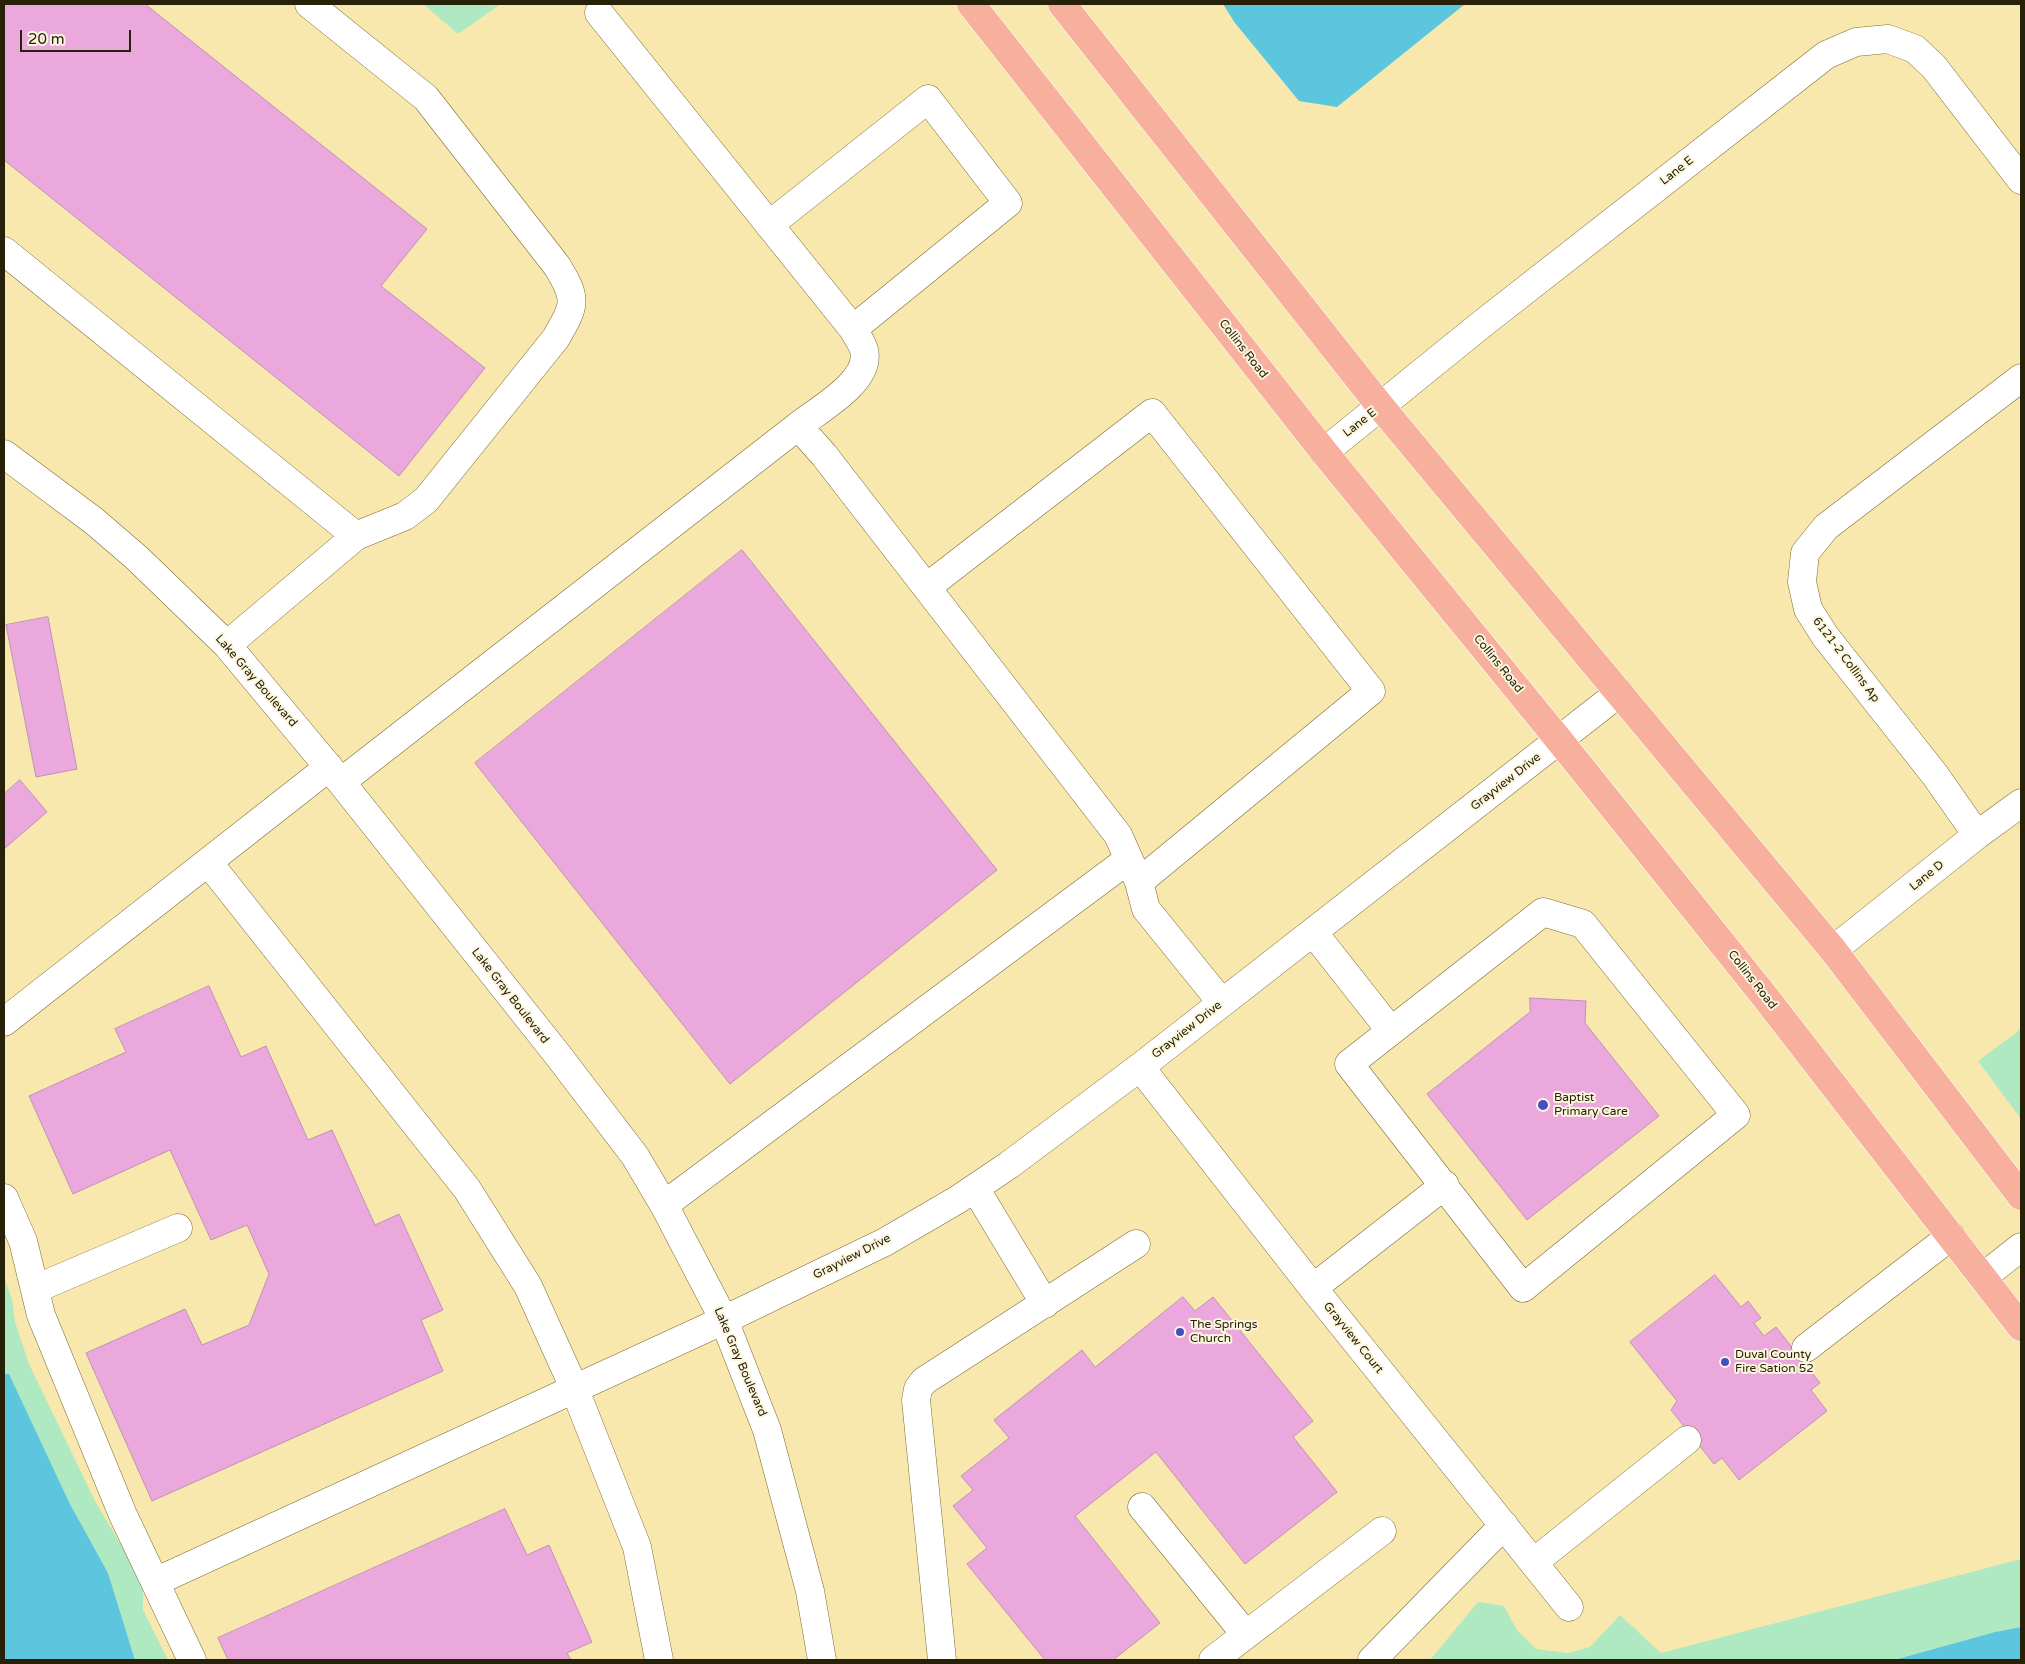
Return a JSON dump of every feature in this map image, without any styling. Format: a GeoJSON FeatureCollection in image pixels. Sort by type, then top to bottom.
{"type":"FeatureCollection","features":[{"type":"Feature","properties":{"kind":"main road","name":"Collins Road"},"geometry":{"type":"LineString","coordinates":[[971,4],[1324,452],[1762,993],[2021,1327]]}},
{"type":"Feature","properties":{"kind":"main road"},"geometry":{"type":"LineString","coordinates":[[1062,4],[1381,407],[1833,950],[2021,1196]]}},
{"type":"Feature","properties":{"kind":"street"},"geometry":{"type":"LineString","coordinates":[[227,645],[356,536],[405,516],[426,500],[556,338],[571,312],[572,298],[568,285],[557,266],[426,98],[309,4]]}},
{"type":"Feature","properties":{"kind":"street"},"geometry":{"type":"LineString","coordinates":[[4,1022],[208,862],[335,775],[851,386],[861,374],[864,366],[865,352],[853,330],[599,12]]}},
{"type":"Feature","properties":{"kind":"street","name":"Lane E"},"geometry":{"type":"LineString","coordinates":[[1324,452],[1482,324],[1826,54],[1856,42],[1888,39],[1915,49],[1934,67],[2021,180]]}},
{"type":"Feature","properties":{"kind":"street"},"geometry":{"type":"LineString","coordinates":[[769,224],[928,99],[1008,204],[853,330]]}},
{"type":"Feature","properties":{"kind":"street"},"geometry":{"type":"LineString","coordinates":[[4,251],[356,536]]}},
{"type":"Feature","properties":{"kind":"street","name":"6121-2 Collins Ap"},"geometry":{"type":"LineString","coordinates":[[1978,836],[1934,776],[1825,636],[1808,608],[1802,582],[1805,553],[1826,527],[2021,378]]}},
{"type":"Feature","properties":{"kind":"street"},"geometry":{"type":"LineString","coordinates":[[664,1205],[1134,870],[1371,691],[1152,413],[927,587]]}},
{"type":"Feature","properties":{"kind":"street"},"geometry":{"type":"LineString","coordinates":[[798,426],[824,455],[1118,835],[1134,870],[1146,909],[1222,1003]]}},
{"type":"Feature","properties":{"kind":"street","name":"Lake Gray Boulevard"},"geometry":{"type":"LineString","coordinates":[[4,454],[101,527],[137,558],[227,645],[335,775],[635,1156],[664,1205],[724,1320],[768,1430],[810,1591],[822,1660]]}},
{"type":"Feature","properties":{"kind":"street","name":"Grayview Drive"},"geometry":{"type":"LineString","coordinates":[[155,1582],[724,1320],[885,1242],[975,1188],[1009,1165],[1222,1003],[1619,693]]}},
{"type":"Feature","properties":{"kind":"street","name":"Lane D"},"geometry":{"type":"LineString","coordinates":[[1833,950],[2021,803]]}},
{"type":"Feature","properties":{"kind":"street"},"geometry":{"type":"LineString","coordinates":[[208,862],[467,1189],[528,1286],[575,1390],[637,1547],[658,1660]]}},
{"type":"Feature","properties":{"kind":"street"},"geometry":{"type":"LineString","coordinates":[[1543,912],[1583,924],[1736,1115],[1523,1288],[1445,1185],[1348,1064],[1543,912]]}},
{"type":"Feature","properties":{"kind":"street"},"geometry":{"type":"LineString","coordinates":[[1313,932],[1391,1031]]}},
{"type":"Feature","properties":{"kind":"street","name":"Grayview Court"},"geometry":{"type":"LineString","coordinates":[[1140,1066],[1313,1288],[1569,1607]]}},
{"type":"Feature","properties":{"kind":"street"},"geometry":{"type":"LineString","coordinates":[[1313,1288],[1445,1185]]}},
{"type":"Feature","properties":{"kind":"street"},"geometry":{"type":"LineString","coordinates":[[975,1188],[1046,1304]]}},
{"type":"Feature","properties":{"kind":"street"},"geometry":{"type":"LineString","coordinates":[[4,1198],[23,1241],[41,1315],[123,1515],[192,1660]]}},
{"type":"Feature","properties":{"kind":"street"},"geometry":{"type":"LineString","coordinates":[[35,1289],[178,1228]]}},
{"type":"Feature","properties":{"kind":"street"},"geometry":{"type":"LineString","coordinates":[[1806,1348],[1950,1236]]}},
{"type":"Feature","properties":{"kind":"street"},"geometry":{"type":"LineString","coordinates":[[942,1660],[916,1400],[918,1389],[924,1381],[1046,1304],[1136,1244]]}},
{"type":"Feature","properties":{"kind":"street"},"geometry":{"type":"LineString","coordinates":[[1983,1277],[2021,1247]]}},
{"type":"Feature","properties":{"kind":"street"},"geometry":{"type":"LineString","coordinates":[[1534,1562],[1687,1440]]}},
{"type":"Feature","properties":{"kind":"street"},"geometry":{"type":"LineString","coordinates":[[1142,1507],[1246,1635]]}},
{"type":"Feature","properties":{"kind":"street"},"geometry":{"type":"LineString","coordinates":[[1372,1660],[1504,1525]]}},
{"type":"Feature","properties":{"kind":"street"},"geometry":{"type":"LineString","coordinates":[[1213,1660],[1382,1531]]}},
{"type":"Feature","properties":{"kind":"green space"},"geometry":{"type":"Polygon","coordinates":[[[423,4],[501,4],[458,34],[423,4]]]}},
{"type":"Feature","properties":{"kind":"green space"},"geometry":{"type":"Polygon","coordinates":[[[2021,1029],[2021,1119],[1978,1061],[2021,1029]]]}},
{"type":"Feature","properties":{"kind":"green space"},"geometry":{"type":"Polygon","coordinates":[[[4,1277],[12,1299],[15,1322],[29,1364],[96,1503],[143,1585],[143,1610],[168,1660],[135,1660],[108,1573],[70,1504],[9,1375],[4,1373],[4,1277]]]}},
{"type":"Feature","properties":{"kind":"green space"},"geometry":{"type":"Polygon","coordinates":[[[2021,1559],[2021,1627],[1995,1632],[1894,1660],[1430,1660],[1478,1602],[1504,1606],[1517,1630],[1536,1649],[1568,1653],[1590,1647],[1620,1615],[1661,1653],[2021,1559]]]}},
{"type":"Feature","properties":{"kind":"water"},"geometry":{"type":"Polygon","coordinates":[[[1223,4],[1465,4],[1337,107],[1299,101],[1235,23],[1223,4]]]}},
{"type":"Feature","properties":{"kind":"water"},"geometry":{"type":"Polygon","coordinates":[[[4,1374],[9,1374],[70,1504],[108,1573],[135,1660],[4,1660],[4,1374]]]}},
{"type":"Feature","properties":{"kind":"water"},"geometry":{"type":"Polygon","coordinates":[[[2021,1627],[2021,1660],[1894,1660],[1995,1632],[2021,1627]]]}},
{"type":"Feature","properties":{"kind":"building"},"geometry":{"type":"Polygon","coordinates":[[[4,4],[145,4],[427,229],[381,286],[485,368],[399,476],[4,160],[4,4]]]}},
{"type":"Feature","properties":{"kind":"building"},"geometry":{"type":"Polygon","coordinates":[[[742,550],[997,870],[730,1084],[475,763],[742,550]]]}},
{"type":"Feature","properties":{"kind":"building"},"geometry":{"type":"Polygon","coordinates":[[[48,617],[77,769],[36,777],[6,625],[48,617]]]}},
{"type":"Feature","properties":{"kind":"building"},"geometry":{"type":"Polygon","coordinates":[[[20,780],[47,812],[4,849],[4,794],[20,780]]]}},
{"type":"Feature","properties":{"kind":"building"},"geometry":{"type":"Polygon","coordinates":[[[209,986],[241,1057],[266,1046],[308,1140],[332,1130],[375,1225],[399,1214],[443,1310],[421,1320],[443,1371],[152,1501],[86,1353],[185,1309],[202,1345],[249,1325],[269,1274],[247,1225],[211,1240],[170,1150],[73,1194],[29,1096],[126,1052],[115,1029],[209,986]]]}},
{"type":"Feature","properties":{"kind":"building","name":"Baptist Primary Care"},"geometry":{"type":"Polygon","coordinates":[[[1530,998],[1586,1001],[1585,1023],[1659,1116],[1527,1220],[1427,1094],[1530,1012],[1530,998]]]}},
{"type":"Feature","properties":{"kind":"building","name":"Duval County Fire Sation 52"},"geometry":{"type":"Polygon","coordinates":[[[1715,1275],[1741,1307],[1748,1301],[1761,1318],[1754,1323],[1764,1336],[1776,1327],[1820,1383],[1811,1390],[1827,1411],[1739,1480],[1722,1458],[1714,1464],[1671,1410],[1677,1401],[1630,1342],[1715,1275]]]}},
{"type":"Feature","properties":{"kind":"building"},"geometry":{"type":"Polygon","coordinates":[[[1183,1297],[1195,1311],[1213,1297],[1313,1421],[1293,1437],[1337,1492],[1245,1564],[1156,1452],[1075,1516],[1160,1623],[1113,1660],[1045,1660],[967,1564],[987,1548],[953,1506],[973,1490],[961,1476],[1009,1438],[994,1420],[1082,1350],[1095,1367],[1183,1297]]]}},
{"type":"Feature","properties":{"kind":"building"},"geometry":{"type":"Polygon","coordinates":[[[505,1509],[527,1555],[549,1545],[592,1642],[567,1653],[571,1660],[228,1660],[218,1638],[505,1509]]]}},
{"type":"Feature","properties":{"kind":"place","name":"Baptist Primary Care"},"geometry":{"type":"Point","coordinates":[1543,1105]}},
{"type":"Feature","properties":{"kind":"place","name":"The Springs Church"},"geometry":{"type":"Point","coordinates":[1180,1332]}},
{"type":"Feature","properties":{"kind":"place","name":"Duval County Fire Sation 52"},"geometry":{"type":"Point","coordinates":[1725,1362]}}]}
